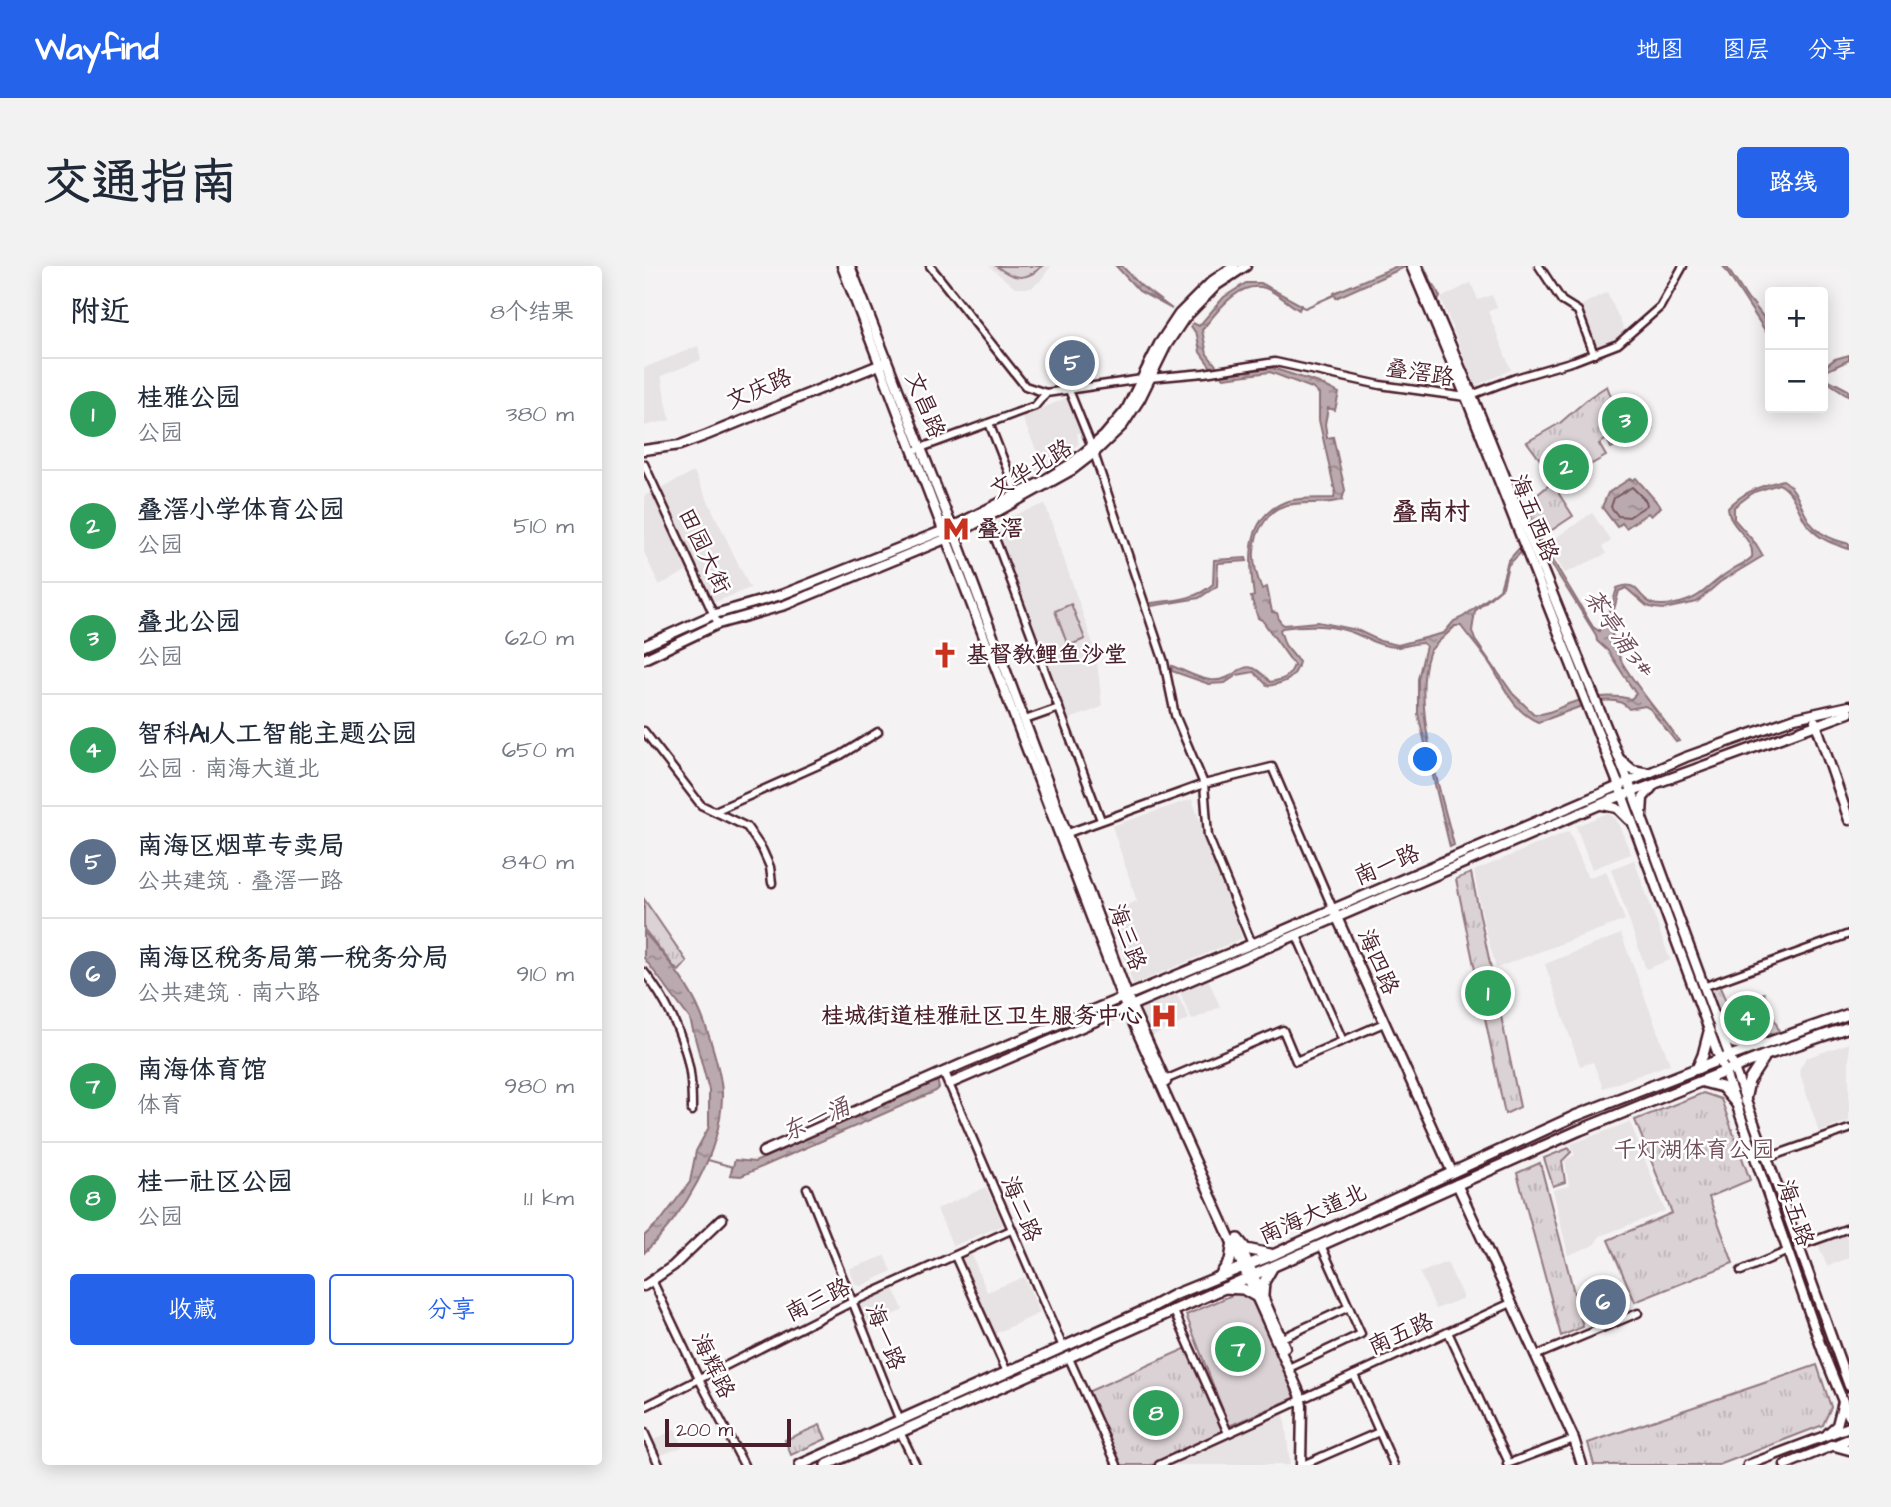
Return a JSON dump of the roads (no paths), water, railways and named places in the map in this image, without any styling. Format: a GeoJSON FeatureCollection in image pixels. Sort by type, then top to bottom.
{"type":"FeatureCollection","features":[{"type":"Feature","properties":{"kind":"highway"},"geometry":{"type":"LineString","coordinates":[[1846,1015],[1843,1022],[1849,1027]]}},
{"type":"Feature","properties":{"kind":"highway","name":"南海大道北"},"geometry":{"type":"LineString","coordinates":[[826,1465],[1580,1130],[1724,1073],[1764,1050],[1846,1015]]}},
{"type":"Feature","properties":{"kind":"highway","name":"南海大道北"},"geometry":{"type":"LineString","coordinates":[[800,1465],[1218,1277],[1275,1254],[1575,1116],[1724,1059],[1849,1027]]}},
{"type":"Feature","properties":{"kind":"highway"},"geometry":{"type":"LineString","coordinates":[[1697,1069],[1714,1031],[1734,1043],[1764,1050],[1741,1102],[1722,1087],[1701,1081]]}},
{"type":"Feature","properties":{"kind":"highway"},"geometry":{"type":"LineString","coordinates":[[1218,1277],[1230,1261],[1236,1240],[1254,1252],[1275,1254]]}},
{"type":"Feature","properties":{"kind":"highway"},"geometry":{"type":"LineString","coordinates":[[1222,1288],[1243,1289],[1260,1299],[1266,1276],[1279,1264]]}},
{"type":"Feature","properties":{"kind":"main road"},"geometry":{"type":"LineString","coordinates":[[840,266],[856,292]]}},
{"type":"Feature","properties":{"kind":"main road"},"geometry":{"type":"LineString","coordinates":[[850,266],[856,292]]}},
{"type":"Feature","properties":{"kind":"main road","name":"文华北路"},"geometry":{"type":"LineString","coordinates":[[1145,378],[1159,344],[1179,314],[1212,281],[1234,266]]}},
{"type":"Feature","properties":{"kind":"main road","name":"文华北路"},"geometry":{"type":"LineString","coordinates":[[644,659],[718,624],[785,604],[987,517],[1044,487],[1093,450],[1126,410],[1184,319],[1217,285],[1246,266]]}},
{"type":"Feature","properties":{"kind":"main road","name":"海五西路"},"geometry":{"type":"LineString","coordinates":[[1410,266],[1469,396],[1619,786]]}},
{"type":"Feature","properties":{"kind":"main road","name":"海五西路"},"geometry":{"type":"LineString","coordinates":[[1417,266],[1619,759],[1703,987],[1714,1031]]}},
{"type":"Feature","properties":{"kind":"main road","name":"文昌路"},"geometry":{"type":"LineString","coordinates":[[856,292],[950,533]]}},
{"type":"Feature","properties":{"kind":"main road","name":"文庆路"},"geometry":{"type":"LineString","coordinates":[[644,447],[680,445],[883,361]]}},
{"type":"Feature","properties":{"kind":"main road","name":"文庆路"},"geometry":{"type":"LineString","coordinates":[[644,447],[705,433],[883,361]]}},
{"type":"Feature","properties":{"kind":"main road","name":"文华北路"},"geometry":{"type":"LineString","coordinates":[[644,646],[715,614],[781,596],[950,533],[1093,450]]}},
{"type":"Feature","properties":{"kind":"main road","name":"海三路"},"geometry":{"type":"LineString","coordinates":[[950,533],[1125,997],[1236,1240]]}},
{"type":"Feature","properties":{"kind":"main road","name":"海三路"},"geometry":{"type":"LineString","coordinates":[[979,610],[1026,720],[1064,834]]}},
{"type":"Feature","properties":{"kind":"main road","name":"南一路"},"geometry":{"type":"LineString","coordinates":[[763,1152],[943,1072],[1252,944],[1622,796],[1652,773],[1686,757],[1795,718],[1849,706]]}},
{"type":"Feature","properties":{"kind":"main road","name":"南一路"},"geometry":{"type":"LineString","coordinates":[[949,1084],[1296,934],[1334,913],[1619,786],[1630,788],[1658,782],[1849,713]]}},
{"type":"Feature","properties":{"kind":"main road"},"geometry":{"type":"LineString","coordinates":[[1815,714],[1849,820]]}},
{"type":"Feature","properties":{"kind":"main road"},"geometry":{"type":"LineString","coordinates":[[1818,724],[1849,805]]}},
{"type":"Feature","properties":{"kind":"main road"},"geometry":{"type":"LineString","coordinates":[[1619,759],[1633,770],[1652,773]]}},
{"type":"Feature","properties":{"kind":"main road"},"geometry":{"type":"LineString","coordinates":[[1600,794],[1610,780],[1611,765]]}},
{"type":"Feature","properties":{"kind":"main road"},"geometry":{"type":"LineString","coordinates":[[1642,821],[1643,798],[1658,782]]}},
{"type":"Feature","properties":{"kind":"main road","name":"海五路"},"geometry":{"type":"LineString","coordinates":[[1619,786],[1714,1031],[1724,1059],[1724,1073],[1741,1102],[1788,1251],[1823,1352],[1849,1416]]}},
{"type":"Feature","properties":{"kind":"main road"},"geometry":{"type":"LineString","coordinates":[[1599,805],[1617,808],[1633,824]]}},
{"type":"Feature","properties":{"kind":"main road","name":"海四路"},"geometry":{"type":"LineString","coordinates":[[1334,913],[1452,1172]]}},
{"type":"Feature","properties":{"kind":"main road","name":"海三路"},"geometry":{"type":"LineString","coordinates":[[1129,1006],[1165,1080],[1260,1299]]}},
{"type":"Feature","properties":{"kind":"main road"},"geometry":{"type":"LineString","coordinates":[[1724,1059],[1734,1068],[1741,1102],[1768,1158],[1849,1386]]}},
{"type":"Feature","properties":{"kind":"main road"},"geometry":{"type":"LineString","coordinates":[[943,1072],[949,1084]]}},
{"type":"Feature","properties":{"kind":"main road"},"geometry":{"type":"LineString","coordinates":[[1457,1184],[1574,1439],[1582,1465]]}},
{"type":"Feature","properties":{"kind":"main road"},"geometry":{"type":"LineString","coordinates":[[644,1286],[673,1266],[722,1219]]}},
{"type":"Feature","properties":{"kind":"main road"},"geometry":{"type":"LineString","coordinates":[[1260,1299],[1282,1338],[1304,1398],[1304,1465]]}},
{"type":"Feature","properties":{"kind":"main road"},"geometry":{"type":"LineString","coordinates":[[1260,1299],[1304,1398]]}},
{"type":"Feature","properties":{"kind":"main road"},"geometry":{"type":"LineString","coordinates":[[1825,1436],[1837,1425],[1843,1399]]}},
{"type":"Feature","properties":{"kind":"main road"},"geometry":{"type":"LineString","coordinates":[[1748,1465],[1849,1427]]}},
{"type":"Feature","properties":{"kind":"main road"},"geometry":{"type":"LineString","coordinates":[[1784,1465],[1849,1439]]}},
{"type":"Feature","properties":{"kind":"main road"},"geometry":{"type":"LineString","coordinates":[[1831,1445],[1849,1450]]}},
{"type":"Feature","properties":{"kind":"street"},"geometry":{"type":"LineString","coordinates":[[918,449],[1035,405],[1046,393],[1025,386],[930,266]]}},
{"type":"Feature","properties":{"kind":"street"},"geometry":{"type":"LineString","coordinates":[[1539,266],[1562,301],[1578,311],[1594,354]]}},
{"type":"Feature","properties":{"kind":"street","name":"叠滘路"},"geometry":{"type":"LineString","coordinates":[[1046,393],[1275,362],[1380,385],[1469,396],[1618,344],[1660,307],[1683,266]]}},
{"type":"Feature","properties":{"kind":"street"},"geometry":{"type":"LineString","coordinates":[[1069,390],[1093,450],[1164,662],[1175,715],[1204,784],[1208,836],[1252,944]]}},
{"type":"Feature","properties":{"kind":"street"},"geometry":{"type":"LineString","coordinates":[[989,423],[1017,495]]}},
{"type":"Feature","properties":{"kind":"street","name":"田园大街"},"geometry":{"type":"LineString","coordinates":[[644,464],[718,624]]}},
{"type":"Feature","properties":{"kind":"street"},"geometry":{"type":"LineString","coordinates":[[987,517],[1101,820]]}},
{"type":"Feature","properties":{"kind":"street"},"geometry":{"type":"LineString","coordinates":[[1026,720],[1059,708]]}},
{"type":"Feature","properties":{"kind":"street"},"geometry":{"type":"LineString","coordinates":[[644,731],[701,805],[747,827],[762,849],[770,867],[772,883]]}},
{"type":"Feature","properties":{"kind":"street"},"geometry":{"type":"LineString","coordinates":[[715,811],[841,755],[878,732]]}},
{"type":"Feature","properties":{"kind":"street","name":"海四路"},"geometry":{"type":"LineString","coordinates":[[1204,784],[1272,767],[1334,913]]}},
{"type":"Feature","properties":{"kind":"street"},"geometry":{"type":"LineString","coordinates":[[1064,834],[1204,784]]}},
{"type":"Feature","properties":{"kind":"street"},"geometry":{"type":"LineString","coordinates":[[1296,934],[1343,1041]]}},
{"type":"Feature","properties":{"kind":"street"},"geometry":{"type":"LineString","coordinates":[[1703,987],[1849,934]]}},
{"type":"Feature","properties":{"kind":"street"},"geometry":{"type":"LineString","coordinates":[[644,972],[671,1016],[689,1065],[692,1111]]}},
{"type":"Feature","properties":{"kind":"street"},"geometry":{"type":"LineString","coordinates":[[1165,1080],[1283,1030],[1296,1061],[1384,1023]]}},
{"type":"Feature","properties":{"kind":"street","name":"海二路"},"geometry":{"type":"LineString","coordinates":[[949,1084],[1063,1347]]}},
{"type":"Feature","properties":{"kind":"street"},"geometry":{"type":"LineString","coordinates":[[1768,1158],[1849,1129]]}},
{"type":"Feature","properties":{"kind":"street","name":"海一路"},"geometry":{"type":"LineString","coordinates":[[807,1188],[900,1421]]}},
{"type":"Feature","properties":{"kind":"street"},"geometry":{"type":"LineString","coordinates":[[1799,1246],[1849,1228]]}},
{"type":"Feature","properties":{"kind":"street","name":"南三路"},"geometry":{"type":"LineString","coordinates":[[644,1406],[852,1302],[1011,1230]]}},
{"type":"Feature","properties":{"kind":"street"},"geometry":{"type":"LineString","coordinates":[[1293,1366],[1361,1334],[1321,1245]]}},
{"type":"Feature","properties":{"kind":"street"},"geometry":{"type":"LineString","coordinates":[[1741,1271],[1788,1251]]}},
{"type":"Feature","properties":{"kind":"street"},"geometry":{"type":"LineString","coordinates":[[955,1256],[1007,1372]]}},
{"type":"Feature","properties":{"kind":"street","name":"海辉路"},"geometry":{"type":"LineString","coordinates":[[653,1282],[744,1465]]}},
{"type":"Feature","properties":{"kind":"street","name":"南五路"},"geometry":{"type":"LineString","coordinates":[[1159,1465],[1511,1303]]}},
{"type":"Feature","properties":{"kind":"street"},"geometry":{"type":"LineString","coordinates":[[1282,1338],[1349,1307]]}},
{"type":"Feature","properties":{"kind":"street"},"geometry":{"type":"LineString","coordinates":[[1174,1309],[1228,1433]]}},
{"type":"Feature","properties":{"kind":"street"},"geometry":{"type":"LineString","coordinates":[[1535,1356],[1638,1313]]}},
{"type":"Feature","properties":{"kind":"street"},"geometry":{"type":"LineString","coordinates":[[1448,1332],[1507,1464],[1574,1439]]}},
{"type":"Feature","properties":{"kind":"street"},"geometry":{"type":"LineString","coordinates":[[1068,1356],[1117,1465]]}},
{"type":"Feature","properties":{"kind":"street"},"geometry":{"type":"LineString","coordinates":[[1354,1375],[1394,1465]]}},
{"type":"Feature","properties":{"kind":"street"},"geometry":{"type":"LineString","coordinates":[[644,1432],[659,1465]]}},
{"type":"Feature","properties":{"kind":"street"},"geometry":{"type":"LineString","coordinates":[[900,1432],[916,1465]]}},
{"type":"Feature","properties":{"kind":"street"},"geometry":{"type":"LineString","coordinates":[[1304,1465],[1379,1432]]}},
{"type":"Feature","properties":{"kind":"water"},"geometry":{"type":"Polygon","coordinates":[[[1116,266],[1122,266],[1140,285],[1172,309],[1139,291],[1116,266]]]}},
{"type":"Feature","properties":{"kind":"water"},"geometry":{"type":"Polygon","coordinates":[[[1397,266],[1407,266],[1336,298],[1334,293],[1397,266]]]}},
{"type":"Feature","properties":{"kind":"water"},"geometry":{"type":"Polygon","coordinates":[[[1419,266],[1424,266],[1440,297],[1438,301],[1464,364],[1462,365],[1419,266]]]}},
{"type":"Feature","properties":{"kind":"water"},"geometry":{"type":"Polygon","coordinates":[[[1723,266],[1726,266],[1765,319],[1765,330],[1723,266]]]}},
{"type":"Feature","properties":{"kind":"water"},"geometry":{"type":"Polygon","coordinates":[[[1246,283],[1261,283],[1301,305],[1299,310],[1265,288],[1255,287],[1237,293],[1202,330],[1207,354],[1218,368],[1212,369],[1200,352],[1197,335],[1191,326],[1193,323],[1199,326],[1224,297],[1246,283]]]}},
{"type":"Feature","properties":{"kind":"water"},"geometry":{"type":"Polygon","coordinates":[[[1849,355],[1849,360],[1828,370],[1828,364],[1849,355]]]}},
{"type":"Feature","properties":{"kind":"water"},"geometry":{"type":"Polygon","coordinates":[[[1272,368],[1319,383],[1339,393],[1335,410],[1328,408],[1325,424],[1327,438],[1333,437],[1345,490],[1342,500],[1278,508],[1272,512],[1256,537],[1254,563],[1259,580],[1262,589],[1267,587],[1272,612],[1277,613],[1284,625],[1318,622],[1357,630],[1380,641],[1398,645],[1444,633],[1454,621],[1500,589],[1508,561],[1522,545],[1534,537],[1540,539],[1593,627],[1599,631],[1617,588],[1634,587],[1653,604],[1684,602],[1699,595],[1752,557],[1750,544],[1729,515],[1728,508],[1753,490],[1783,480],[1797,496],[1814,527],[1826,536],[1849,544],[1849,549],[1814,532],[1789,492],[1779,484],[1754,492],[1734,507],[1734,519],[1763,556],[1720,582],[1697,602],[1664,609],[1654,608],[1647,606],[1626,588],[1619,591],[1609,628],[1619,655],[1636,684],[1679,741],[1676,742],[1650,709],[1645,706],[1629,709],[1621,703],[1611,701],[1585,705],[1538,722],[1522,712],[1461,626],[1455,626],[1429,653],[1424,674],[1423,697],[1430,749],[1454,845],[1450,847],[1418,714],[1418,679],[1426,646],[1423,643],[1390,647],[1331,627],[1290,627],[1280,630],[1285,645],[1299,662],[1292,677],[1284,682],[1268,686],[1254,672],[1237,675],[1225,683],[1209,684],[1172,671],[1172,666],[1210,680],[1220,680],[1246,667],[1260,672],[1270,682],[1288,676],[1294,665],[1258,618],[1251,597],[1254,596],[1251,555],[1256,530],[1272,509],[1285,502],[1334,498],[1335,491],[1319,420],[1319,394],[1312,388],[1270,372],[1224,378],[1219,374],[1272,368]],[[1539,544],[1529,545],[1508,565],[1503,587],[1475,611],[1472,631],[1475,640],[1513,694],[1534,714],[1585,699],[1608,696],[1631,699],[1636,694],[1608,651],[1597,641],[1596,635],[1539,544]]]}},
{"type":"Feature","properties":{"kind":"water"},"geometry":{"type":"Polygon","coordinates":[[[1828,380],[1848,390],[1849,396],[1828,382],[1828,380]]]}},
{"type":"Feature","properties":{"kind":"water"},"geometry":{"type":"Polygon","coordinates":[[[1631,478],[1636,478],[1661,507],[1651,516],[1648,513],[1626,528],[1622,523],[1617,527],[1602,507],[1608,493],[1631,478]]]}},
{"type":"Feature","properties":{"kind":"water"},"geometry":{"type":"Polygon","coordinates":[[[1246,558],[1247,561],[1218,563],[1217,586],[1199,598],[1151,606],[1151,603],[1199,593],[1213,584],[1214,560],[1246,558]]]}},
{"type":"Feature","properties":{"kind":"water"},"geometry":{"type":"Polygon","coordinates":[[[644,932],[680,976],[697,1005],[714,1051],[722,1098],[715,1141],[697,1182],[673,1221],[644,1253],[644,1236],[662,1219],[690,1182],[696,1151],[709,1127],[709,1090],[690,1019],[644,958],[644,932]]]}},
{"type":"Feature","properties":{"kind":"water"},"geometry":{"type":"Polygon","coordinates":[[[937,1079],[939,1088],[936,1091],[741,1176],[730,1175],[735,1160],[755,1162],[937,1079]]]}},
{"type":"Feature","properties":{"kind":"waterway"},"geometry":{"type":"LineString","coordinates":[[1300,306],[1305,308],[1334,295]]}},
{"type":"Feature","properties":{"kind":"waterway","name":"东一涌"},"geometry":{"type":"LineString","coordinates":[[708,1160],[733,1167]]}},
{"type":"Feature","properties":{"kind":"place","name":"南海区烟草专卖局"},"geometry":{"type":"Point","coordinates":[1072,363]}},
{"type":"Feature","properties":{"kind":"place","name":"叠北公园"},"geometry":{"type":"Point","coordinates":[1625,420]}},
{"type":"Feature","properties":{"kind":"place","name":"叠滘小学体育公园"},"geometry":{"type":"Point","coordinates":[1566,467]}},
{"type":"Feature","properties":{"kind":"place","name":"叠滘"},"geometry":{"type":"Point","coordinates":[956,529]}},
{"type":"Feature","properties":{"kind":"place","name":"基督教鲤鱼沙堂"},"geometry":{"type":"Point","coordinates":[945,655]}},
{"type":"Feature","properties":{"kind":"place","name":"桂雅公园"},"geometry":{"type":"Point","coordinates":[1488,993]}},
{"type":"Feature","properties":{"kind":"place","name":"桂城街道桂雅社区卫生服务中心"},"geometry":{"type":"Point","coordinates":[1164,1016]}},
{"type":"Feature","properties":{"kind":"place","name":"智科AI人工智能主题公园"},"geometry":{"type":"Point","coordinates":[1747,1018]}},
{"type":"Feature","properties":{"kind":"place","name":"南海区税务局第一税务分局"},"geometry":{"type":"Point","coordinates":[1603,1302]}},
{"type":"Feature","properties":{"kind":"place","name":"南海体育馆"},"geometry":{"type":"Point","coordinates":[1238,1349]}},
{"type":"Feature","properties":{"kind":"place","name":"桂一社区公园"},"geometry":{"type":"Point","coordinates":[1156,1413]}},
{"type":"Feature","properties":{"kind":"district","name":"叠南村"},"geometry":{"type":"Point","coordinates":[1431,512]}},
{"type":"Feature","properties":{"kind":"water label","name":"茶亭涌3#"},"geometry":{"type":"Point","coordinates":[1617,633]}},
{"type":"Feature","properties":{"kind":"park label","name":"千灯湖体育公园"},"geometry":{"type":"Point","coordinates":[1694,1150]}}]}
